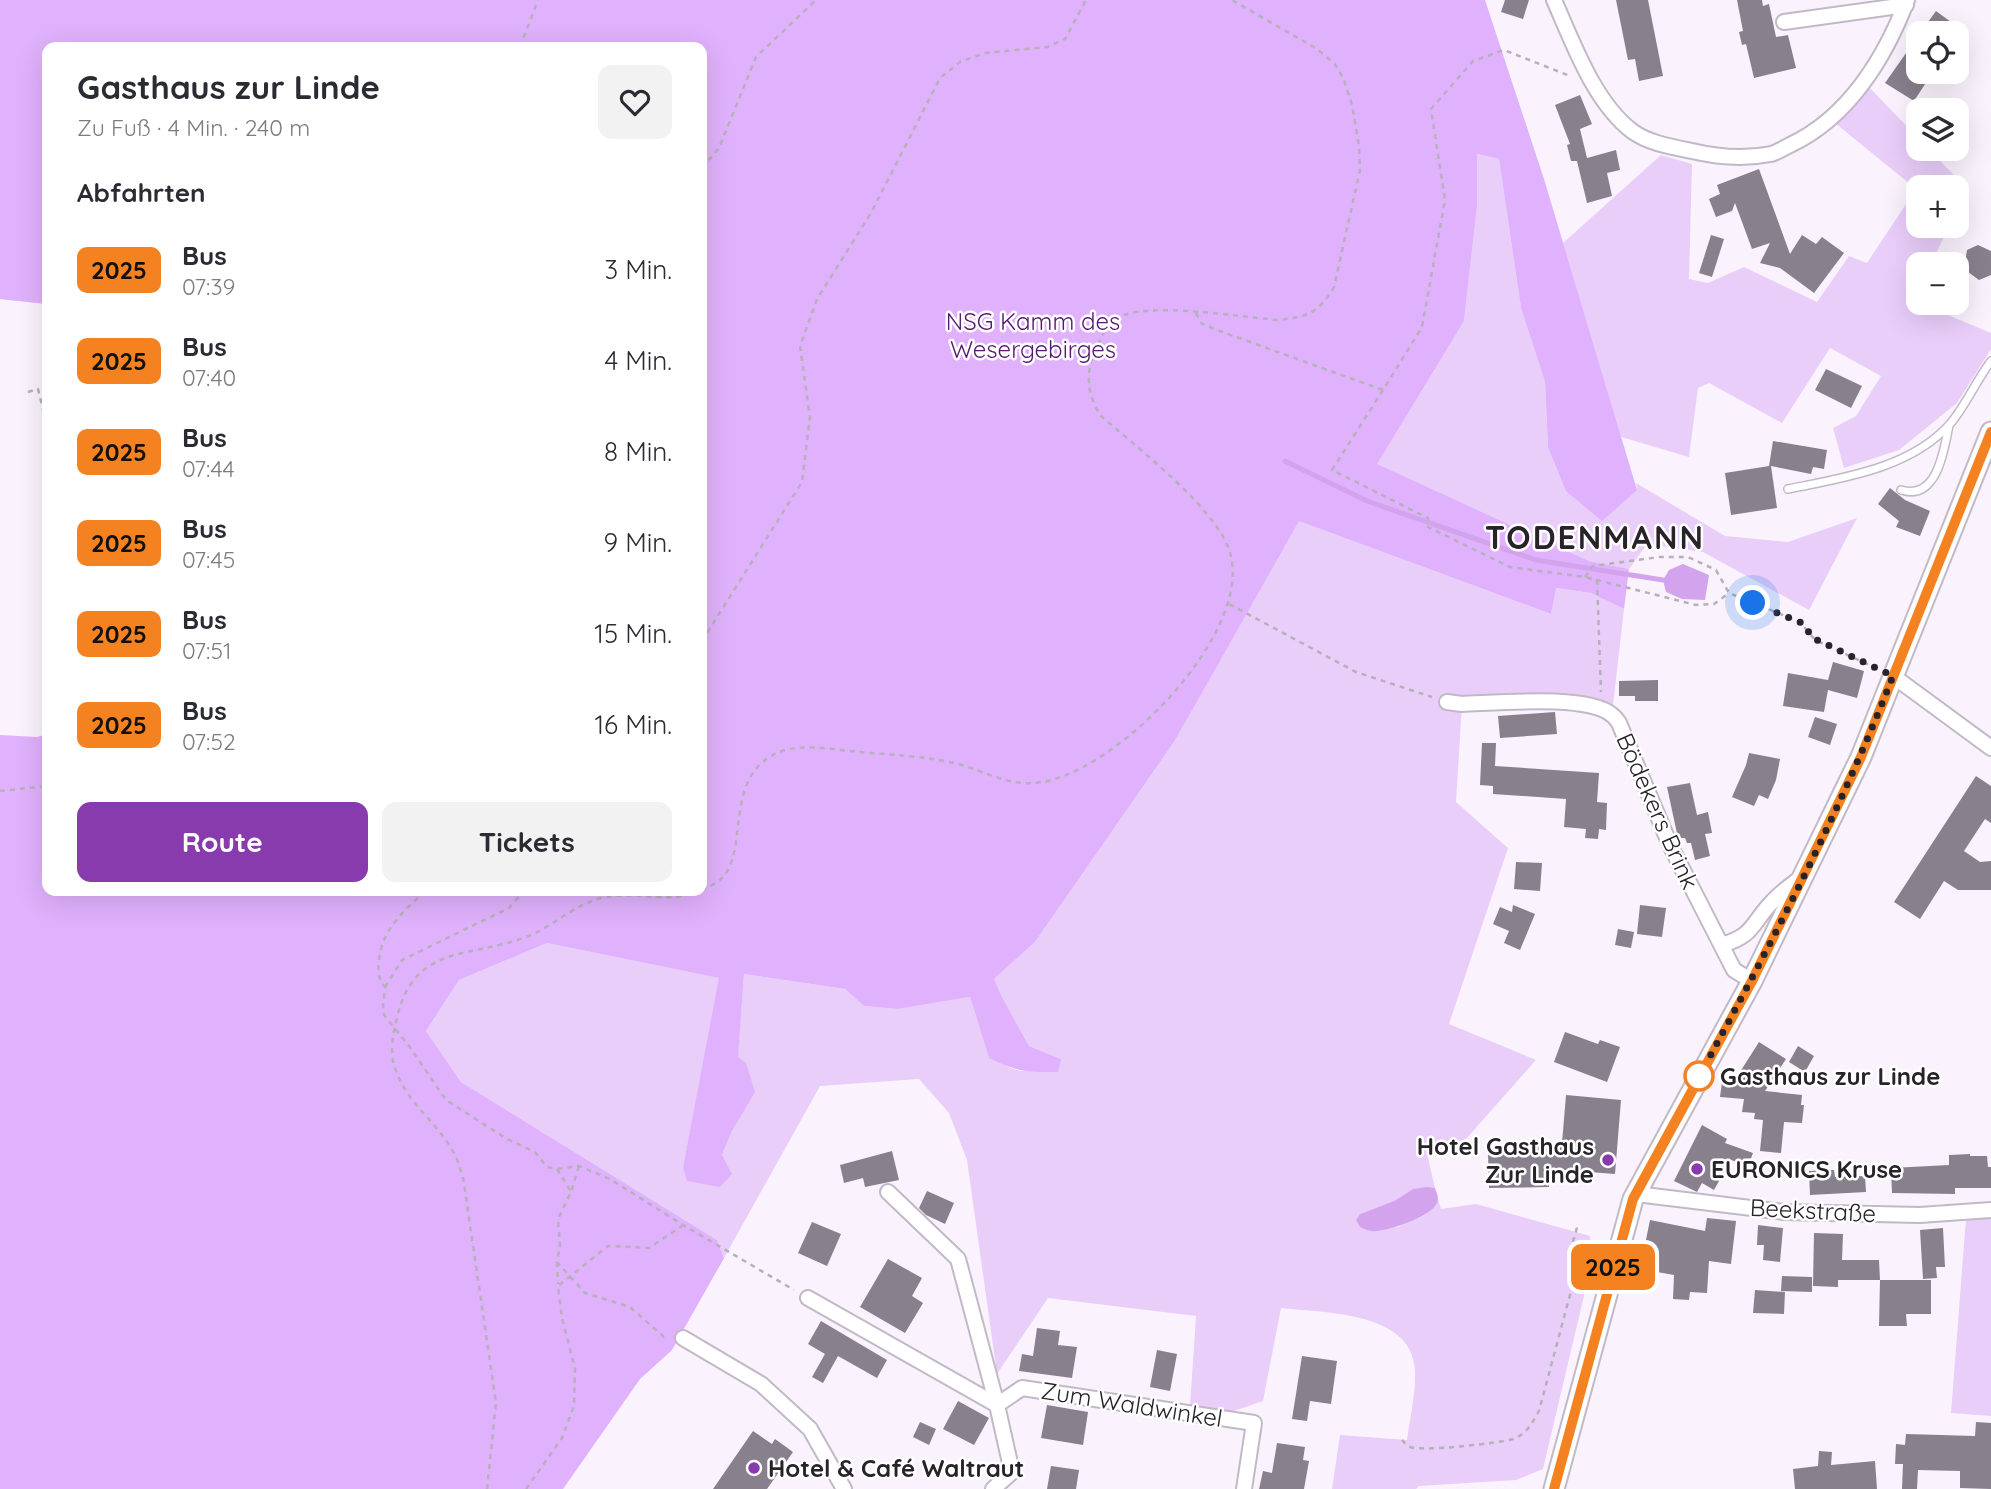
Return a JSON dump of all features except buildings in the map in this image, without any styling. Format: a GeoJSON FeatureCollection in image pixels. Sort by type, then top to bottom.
{"type":"FeatureCollection","features":[{"type":"Feature","properties":{"kind":"main road"},"geometry":{"type":"LineString","coordinates":[[1554,1489],[1616,1258],[1636,1194],[1752,981],[1861,757],[1991,432]]}},
{"type":"Feature","properties":{"kind":"street"},"geometry":{"type":"LineString","coordinates":[[1553,0],[1595,86],[1609,109],[1633,132],[1664,145],[1703,154],[1740,157],[1773,154],[1827,124],[1851,99],[1889,41],[1906,2]]}},
{"type":"Feature","properties":{"kind":"street"},"geometry":{"type":"LineString","coordinates":[[1784,22],[1906,2]]}},
{"type":"Feature","properties":{"kind":"street"},"geometry":{"type":"LineString","coordinates":[[1893,676],[1991,748]]}},
{"type":"Feature","properties":{"kind":"street","name":"Bödekers Brink"},"geometry":{"type":"LineString","coordinates":[[1447,702],[1564,702],[1612,714],[1619,723],[1670,845],[1734,970],[1752,981]]}},
{"type":"Feature","properties":{"kind":"street"},"geometry":{"type":"LineString","coordinates":[[1721,945],[1738,941],[1772,901],[1805,874]]}},
{"type":"Feature","properties":{"kind":"street"},"geometry":{"type":"LineString","coordinates":[[888,1192],[958,1259],[998,1405],[1012,1472],[993,1489]]}},
{"type":"Feature","properties":{"kind":"street","name":"Beekstraße"},"geometry":{"type":"LineString","coordinates":[[1636,1194],[1784,1212],[1920,1215],[1991,1210]]}},
{"type":"Feature","properties":{"kind":"street"},"geometry":{"type":"LineString","coordinates":[[808,1298],[998,1405]]}},
{"type":"Feature","properties":{"kind":"street"},"geometry":{"type":"LineString","coordinates":[[683,1338],[761,1384],[810,1429],[844,1489]]}},
{"type":"Feature","properties":{"kind":"street","name":"Zum Waldwinkel"},"geometry":{"type":"LineString","coordinates":[[998,1405],[1022,1388],[1254,1423],[1244,1489]]}},
{"type":"Feature","properties":{"kind":"lane"},"geometry":{"type":"LineString","coordinates":[[1788,489],[1891,463],[1926,445],[1949,424],[1991,361]]}},
{"type":"Feature","properties":{"kind":"lane"},"geometry":{"type":"LineString","coordinates":[[1901,490],[1911,493],[1928,486],[1945,445],[1949,424]]}},
{"type":"Feature","properties":{"kind":"path"},"geometry":{"type":"LineString","coordinates":[[522,42],[538,0]]}},
{"type":"Feature","properties":{"kind":"path"},"geometry":{"type":"LineString","coordinates":[[707,162],[719,148],[756,57],[816,0]]}},
{"type":"Feature","properties":{"kind":"path"},"geometry":{"type":"LineString","coordinates":[[707,633],[802,482],[810,417],[800,346],[817,299],[871,213],[940,78],[960,62],[985,53],[1047,47],[1065,38],[1086,0]]}},
{"type":"Feature","properties":{"kind":"path"},"geometry":{"type":"LineString","coordinates":[[707,888],[721,880],[730,864],[739,807],[755,772],[768,759],[786,750],[810,748],[939,760],[1014,783],[1035,783],[1063,777],[1074,773],[1126,739],[1163,705],[1208,646],[1228,604],[1233,574],[1228,547],[1184,489],[1100,415],[1091,401],[1088,378],[1093,357],[1103,334],[1114,320],[1127,313],[1149,310],[1287,319],[1312,313],[1324,304],[1334,287],[1360,170],[1352,105],[1345,80],[1335,64],[1317,49],[1232,0]]}},
{"type":"Feature","properties":{"kind":"path"},"geometry":{"type":"LineString","coordinates":[[1595,86],[1504,50],[1473,61],[1430,109],[1445,200],[1422,327],[1332,470],[1428,518],[1429,527],[1510,567],[1585,577],[1696,605],[1714,604],[1729,593]]}},
{"type":"Feature","properties":{"kind":"path"},"geometry":{"type":"LineString","coordinates":[[1196,313],[1201,323],[1217,331],[1383,390]]}},
{"type":"Feature","properties":{"kind":"path"},"geometry":{"type":"LineString","coordinates":[[28,392],[38,389],[42,405]]}},
{"type":"Feature","properties":{"kind":"path"},"geometry":{"type":"LineString","coordinates":[[1585,577],[1593,566],[1659,557],[1688,557],[1716,570],[1729,593],[1800,622],[1815,639],[1893,676]]}},
{"type":"Feature","properties":{"kind":"path"},"geometry":{"type":"LineString","coordinates":[[1597,580],[1602,710]]}},
{"type":"Feature","properties":{"kind":"path"},"geometry":{"type":"LineString","coordinates":[[1228,604],[1356,672],[1447,702]]}},
{"type":"Feature","properties":{"kind":"path"},"geometry":{"type":"LineString","coordinates":[[0,791],[42,787]]}},
{"type":"Feature","properties":{"kind":"path"},"geometry":{"type":"LineString","coordinates":[[385,987],[380,981],[379,955],[385,934],[420,896]]}},
{"type":"Feature","properties":{"kind":"path"},"geometry":{"type":"LineString","coordinates":[[520,896],[509,908],[402,960],[385,987],[384,1015],[446,1100],[507,1139],[535,1152],[547,1167],[557,1169],[579,1166],[610,1179],[808,1298]]}},
{"type":"Feature","properties":{"kind":"path"},"geometry":{"type":"LineString","coordinates":[[487,1489],[496,1403],[463,1177],[454,1153],[410,1100],[399,1079],[394,1063],[394,1028],[400,1002],[417,976],[433,964],[456,953],[498,946],[531,935],[603,897],[610,896]]}},
{"type":"Feature","properties":{"kind":"path"},"geometry":{"type":"LineString","coordinates":[[660,896],[681,896]]}},
{"type":"Feature","properties":{"kind":"path"},"geometry":{"type":"LineString","coordinates":[[526,1489],[562,1438],[574,1406],[575,1369],[562,1318],[557,1262],[560,1245],[558,1219],[579,1166]]}},
{"type":"Feature","properties":{"kind":"path"},"geometry":{"type":"LineString","coordinates":[[557,1169],[570,1192]]}},
{"type":"Feature","properties":{"kind":"path"},"geometry":{"type":"LineString","coordinates":[[1402,1440],[1409,1447],[1419,1449],[1474,1445],[1513,1438],[1531,1426],[1539,1411],[1571,1297],[1578,1261],[1578,1254],[1572,1245],[1578,1224]]}},
{"type":"Feature","properties":{"kind":"path"},"geometry":{"type":"LineString","coordinates":[[558,1286],[608,1246],[649,1248],[683,1225]]}},
{"type":"Feature","properties":{"kind":"path"},"geometry":{"type":"LineString","coordinates":[[557,1262],[585,1293],[630,1307],[664,1337],[683,1338]]}},
{"type":"Feature","properties":{"kind":"green space","name":"NSG Kamm des Wesergebirges"},"geometry":{"type":"Polygon","coordinates":[[[0,0],[1419,0],[1305,523],[1551,614],[1555,588],[1591,593],[1624,609],[1612,714],[1587,698],[1462,704],[1456,802],[1508,848],[1449,1024],[1536,1060],[1466,1139],[1427,1154],[1435,1188],[1413,1189],[1394,1201],[1360,1214],[1398,1227],[1427,1213],[1438,1199],[1441,1209],[1476,1204],[1590,1236],[1592,1262],[1543,1469],[1516,1480],[1419,1486],[1416,1489],[1332,1489],[1340,1435],[1407,1440],[1415,1388],[1415,1370],[1410,1351],[1399,1336],[1383,1326],[1342,1314],[1281,1308],[1263,1401],[1231,1412],[1190,1406],[1196,1316],[1048,1298],[997,1374],[967,1160],[949,1113],[919,1079],[820,1086],[724,1258],[717,1240],[461,1082],[426,1031],[459,980],[547,943],[720,978],[683,1167],[722,1155],[732,1131],[744,974],[845,989],[864,1006],[898,1009],[970,997],[989,1058],[1010,1068],[1025,1071],[1061,1059],[1029,1046],[994,979],[1035,942],[1174,742],[1247,610],[1082,862],[546,940],[453,978],[0,1489],[47,896],[707,896],[707,42],[42,42],[42,303],[0,299],[0,0]]]}},
{"type":"Feature","properties":{"kind":"green space","name":"NSG Kamm des Wesergebirges"},"geometry":{"type":"Polygon","coordinates":[[[0,0],[1485,0],[1544,179],[1637,490],[1602,521],[1566,491],[1548,447],[1545,382],[1521,308],[1499,159],[1477,154],[1477,206],[1464,321],[1377,464],[1589,561],[1629,569],[1624,609],[1591,593],[1556,588],[1551,614],[1299,521],[1174,742],[1035,942],[994,979],[1029,1046],[1061,1059],[1058,1072],[1022,1070],[989,1058],[970,997],[898,1009],[864,1006],[845,989],[744,974],[738,1057],[746,1063],[755,1092],[732,1131],[722,1155],[732,1174],[720,1187],[687,1181],[683,1167],[719,978],[547,943],[459,980],[426,1031],[461,1082],[717,1240],[724,1258],[672,1350],[640,1379],[563,1489],[0,1489],[0,735],[42,736],[42,896],[707,896],[707,42],[42,42],[42,303],[0,299],[0,0]]]}},
{"type":"Feature","properties":{"kind":"green space"},"geometry":{"type":"Polygon","coordinates":[[[1867,85],[1906,126],[1906,161],[1940,161],[1954,175],[1906,175],[1906,181],[1835,123],[1867,85]]]}},
{"type":"Feature","properties":{"kind":"green space"},"geometry":{"type":"Polygon","coordinates":[[[1476,154],[1499,159],[1521,308],[1545,382],[1548,447],[1637,490],[1636,483],[1725,536],[1788,542],[1857,518],[1809,610],[1703,552],[1647,544],[1629,569],[1589,561],[1376,464],[1464,321],[1477,206],[1476,154]]]}},
{"type":"Feature","properties":{"kind":"green space"},"geometry":{"type":"Polygon","coordinates":[[[1661,155],[1692,164],[1689,279],[1708,283],[1744,267],[1817,302],[1849,256],[1867,263],[1906,204],[1906,238],[1943,238],[1937,252],[1906,252],[1906,315],[1948,315],[1991,333],[1991,349],[1957,403],[1899,450],[1844,468],[1833,428],[1856,416],[1881,376],[1830,348],[1782,423],[1709,383],[1698,388],[1689,457],[1621,437],[1563,243],[1661,155]]]}},
{"type":"Feature","properties":{"kind":"green space"},"geometry":{"type":"Polygon","coordinates":[[[1991,1216],[1991,1416],[1951,1413],[1966,1218],[1991,1216]]]}},
{"type":"Feature","properties":{"kind":"shaded area"},"geometry":{"type":"Polygon","coordinates":[[[1683,564],[1709,575],[1705,600],[1682,599],[1666,592],[1663,580],[1669,570],[1683,564]]]}},
{"type":"Feature","properties":{"kind":"shaded area"},"geometry":{"type":"Polygon","coordinates":[[[1435,1188],[1438,1199],[1436,1205],[1412,1221],[1374,1231],[1360,1227],[1356,1220],[1360,1214],[1394,1201],[1413,1189],[1435,1188]]]}},
{"type":"Feature","properties":{"kind":"waterway"},"geometry":{"type":"LineString","coordinates":[[1285,461],[1367,501],[1536,560],[1663,580]]}},
{"type":"Feature","properties":{"kind":"bus line","name":"2025"},"geometry":{"type":"LineString","coordinates":[[1554,1489],[1633,1199],[1752,981],[1861,757],[1991,432]]}},
{"type":"Feature","properties":{"kind":"place","name":"Gasthaus zur Linde"},"geometry":{"type":"Point","coordinates":[1699,1076]}},
{"type":"Feature","properties":{"kind":"place","name":"Hotel Gasthaus Zur Linde"},"geometry":{"type":"Point","coordinates":[1608,1160]}},
{"type":"Feature","properties":{"kind":"place","name":"EURONICS Kruse"},"geometry":{"type":"Point","coordinates":[1697,1169]}},
{"type":"Feature","properties":{"kind":"place","name":"Hotel & Café Waltraut"},"geometry":{"type":"Point","coordinates":[754,1468]}},
{"type":"Feature","properties":{"kind":"district","name":"TODENMANN"},"geometry":{"type":"Point","coordinates":[1595,537]}},
{"type":"Feature","properties":{"kind":"route"},"geometry":{"type":"LineString","coordinates":[[1699,1076],[1696,1082],[1752,981],[1805,874],[1861,757],[1893,676],[1815,639],[1800,622],[1753,603]]}}]}
